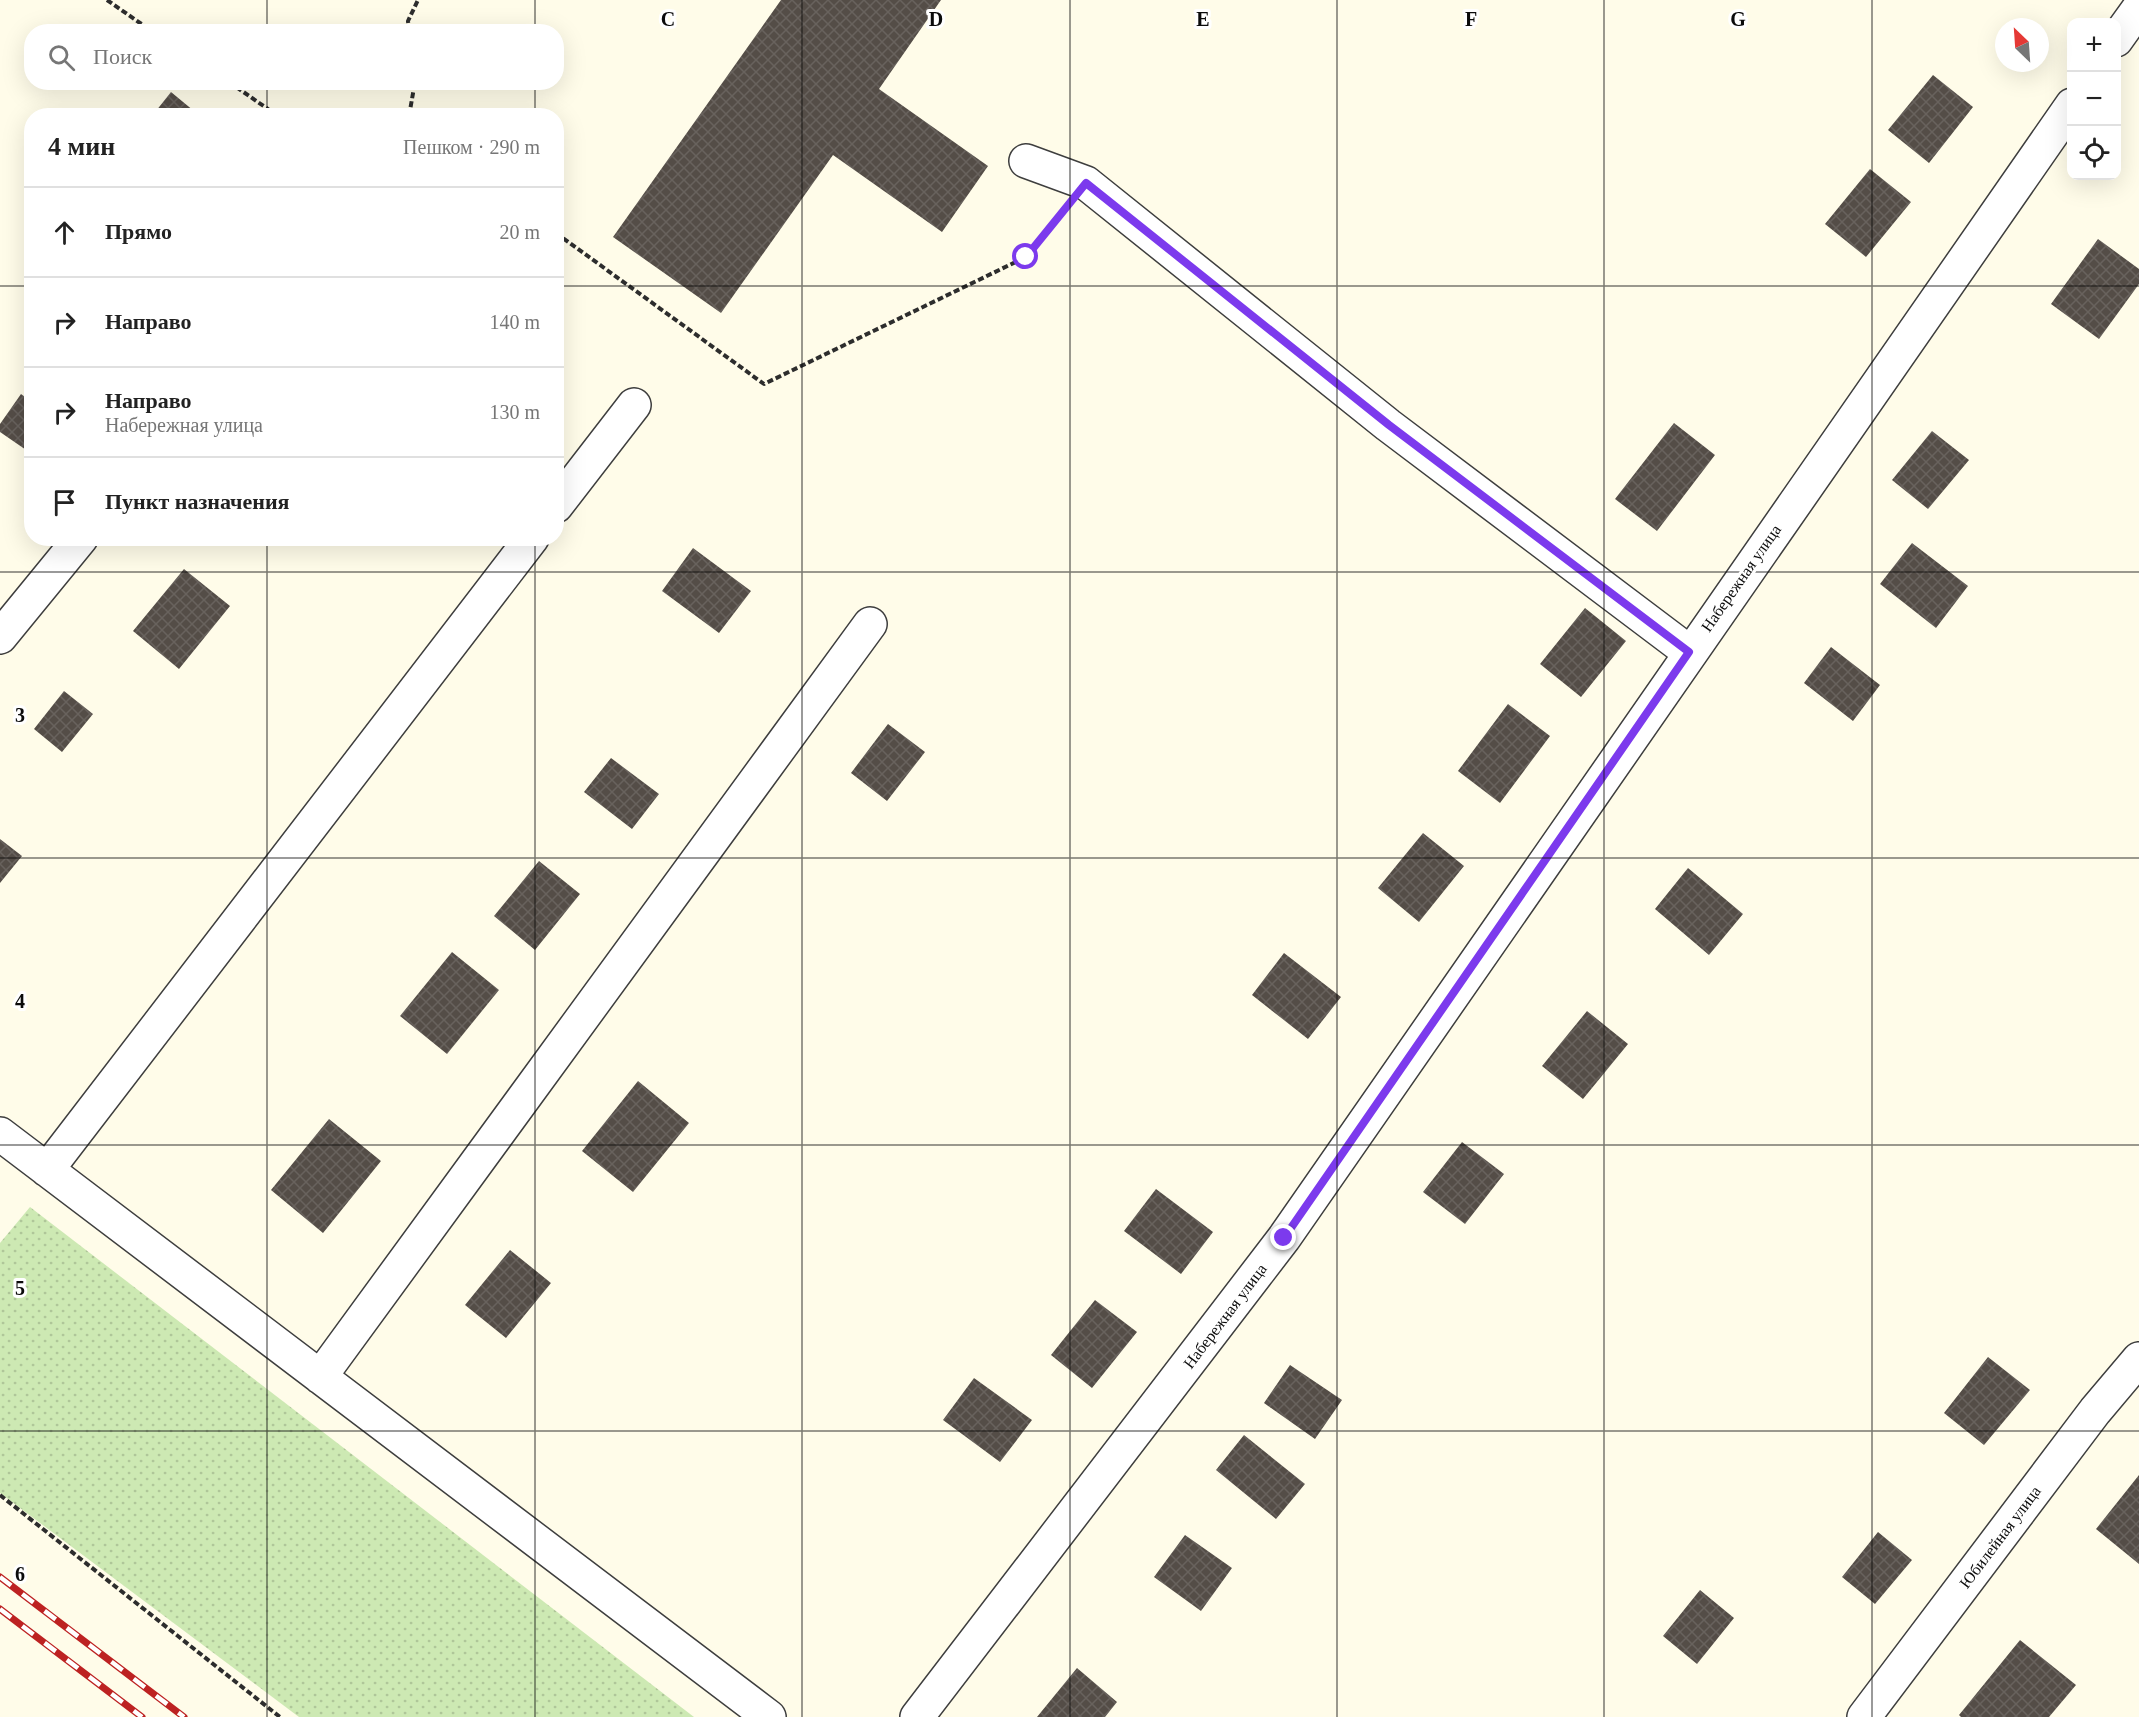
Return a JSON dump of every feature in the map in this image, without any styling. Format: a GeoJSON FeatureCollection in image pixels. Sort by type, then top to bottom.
{"type":"FeatureCollection","features":[{"type":"Feature","properties":{"kind":"street"},"geometry":{"type":"LineString","coordinates":[[2121,33],[2139,8]]}},
{"type":"Feature","properties":{"kind":"street","name":"Набережная улица"},"geometry":{"type":"LineString","coordinates":[[917,1717],[1284,1238],[1689,652],[2067,112]]}},
{"type":"Feature","properties":{"kind":"street"},"geometry":{"type":"LineString","coordinates":[[1026,161],[1086,183],[1389,425],[1689,652]]}},
{"type":"Feature","properties":{"kind":"street"},"geometry":{"type":"LineString","coordinates":[[564,496],[634,405]]}},
{"type":"Feature","properties":{"kind":"street"},"geometry":{"type":"LineString","coordinates":[[0,637],[74,546]]}},
{"type":"Feature","properties":{"kind":"street"},"geometry":{"type":"LineString","coordinates":[[47,1170],[526,546]]}},
{"type":"Feature","properties":{"kind":"street"},"geometry":{"type":"LineString","coordinates":[[320,1377],[870,624]]}},
{"type":"Feature","properties":{"kind":"street"},"geometry":{"type":"LineString","coordinates":[[0,1134],[769,1717]]}},
{"type":"Feature","properties":{"kind":"street","name":"Юбилейная улица"},"geometry":{"type":"LineString","coordinates":[[1864,1717],[2095,1412],[2139,1359]]}},
{"type":"Feature","properties":{"kind":"path"},"geometry":{"type":"LineString","coordinates":[[107,0],[142,24]]}},
{"type":"Feature","properties":{"kind":"path"},"geometry":{"type":"LineString","coordinates":[[408,24],[418,0]]}},
{"type":"Feature","properties":{"kind":"path"},"geometry":{"type":"LineString","coordinates":[[241,90],[266,108]]}},
{"type":"Feature","properties":{"kind":"path"},"geometry":{"type":"LineString","coordinates":[[410,108],[414,90]]}},
{"type":"Feature","properties":{"kind":"path"},"geometry":{"type":"LineString","coordinates":[[564,239],[764,384],[1026,257],[1086,183]]}},
{"type":"Feature","properties":{"kind":"path"},"geometry":{"type":"LineString","coordinates":[[0,1495],[280,1717]]}},
{"type":"Feature","properties":{"kind":"green space"},"geometry":{"type":"Polygon","coordinates":[[[30,1207],[694,1717],[299,1717],[0,1493],[0,1243],[30,1207]]]}},
{"type":"Feature","properties":{"kind":"building"},"geometry":{"type":"Polygon","coordinates":[[[781,0],[941,0],[879,89],[988,166],[942,232],[833,155],[721,313],[613,237],[781,0]]]}},
{"type":"Feature","properties":{"kind":"building"},"geometry":{"type":"Polygon","coordinates":[[[1933,75],[1973,107],[1929,163],[1888,130],[1933,75]]]}},
{"type":"Feature","properties":{"kind":"building"},"geometry":{"type":"Polygon","coordinates":[[[171,92],[190,108],[158,108],[171,92]]]}},
{"type":"Feature","properties":{"kind":"building"},"geometry":{"type":"Polygon","coordinates":[[[1870,169],[1911,202],[1866,257],[1825,224],[1870,169]]]}},
{"type":"Feature","properties":{"kind":"building"},"geometry":{"type":"Polygon","coordinates":[[[2098,239],[2139,269],[2139,284],[2099,339],[2051,304],[2098,239]]]}},
{"type":"Feature","properties":{"kind":"building"},"geometry":{"type":"Polygon","coordinates":[[[21,394],[24,396],[24,448],[0,432],[0,424],[21,394]]]}},
{"type":"Feature","properties":{"kind":"building"},"geometry":{"type":"Polygon","coordinates":[[[1674,423],[1715,455],[1657,531],[1615,499],[1674,423]]]}},
{"type":"Feature","properties":{"kind":"building"},"geometry":{"type":"Polygon","coordinates":[[[1932,431],[1969,460],[1928,509],[1892,480],[1932,431]]]}},
{"type":"Feature","properties":{"kind":"building"},"geometry":{"type":"Polygon","coordinates":[[[1912,543],[1968,586],[1936,628],[1880,584],[1912,543]]]}},
{"type":"Feature","properties":{"kind":"building"},"geometry":{"type":"Polygon","coordinates":[[[693,548],[751,591],[719,633],[662,591],[693,548]]]}},
{"type":"Feature","properties":{"kind":"building"},"geometry":{"type":"Polygon","coordinates":[[[184,569],[230,606],[179,669],[133,631],[184,569]]]}},
{"type":"Feature","properties":{"kind":"building"},"geometry":{"type":"Polygon","coordinates":[[[1585,608],[1626,641],[1581,697],[1540,664],[1585,608]]]}},
{"type":"Feature","properties":{"kind":"building"},"geometry":{"type":"Polygon","coordinates":[[[1831,647],[1880,685],[1853,721],[1804,683],[1831,647]]]}},
{"type":"Feature","properties":{"kind":"building"},"geometry":{"type":"Polygon","coordinates":[[[64,691],[93,714],[62,752],[34,729],[64,691]]]}},
{"type":"Feature","properties":{"kind":"building"},"geometry":{"type":"Polygon","coordinates":[[[1508,704],[1550,736],[1500,803],[1458,771],[1508,704]]]}},
{"type":"Feature","properties":{"kind":"building"},"geometry":{"type":"Polygon","coordinates":[[[888,724],[925,752],[887,801],[851,773],[888,724]]]}},
{"type":"Feature","properties":{"kind":"building"},"geometry":{"type":"Polygon","coordinates":[[[611,758],[659,794],[632,829],[584,792],[611,758]]]}},
{"type":"Feature","properties":{"kind":"building"},"geometry":{"type":"Polygon","coordinates":[[[1423,833],[1464,866],[1419,922],[1378,888],[1423,833]]]}},
{"type":"Feature","properties":{"kind":"building"},"geometry":{"type":"Polygon","coordinates":[[[0,839],[22,856],[0,883],[0,839]]]}},
{"type":"Feature","properties":{"kind":"building"},"geometry":{"type":"Polygon","coordinates":[[[539,861],[580,894],[535,950],[494,916],[539,861]]]}},
{"type":"Feature","properties":{"kind":"building"},"geometry":{"type":"Polygon","coordinates":[[[1688,868],[1743,914],[1709,955],[1655,909],[1688,868]]]}},
{"type":"Feature","properties":{"kind":"building"},"geometry":{"type":"Polygon","coordinates":[[[452,952],[499,990],[447,1054],[400,1016],[452,952]]]}},
{"type":"Feature","properties":{"kind":"building"},"geometry":{"type":"Polygon","coordinates":[[[1284,953],[1341,997],[1308,1039],[1252,995],[1284,953]]]}},
{"type":"Feature","properties":{"kind":"building"},"geometry":{"type":"Polygon","coordinates":[[[1587,1011],[1628,1044],[1583,1099],[1542,1066],[1587,1011]]]}},
{"type":"Feature","properties":{"kind":"building"},"geometry":{"type":"Polygon","coordinates":[[[638,1081],[689,1123],[633,1192],[582,1151],[638,1081]]]}},
{"type":"Feature","properties":{"kind":"building"},"geometry":{"type":"Polygon","coordinates":[[[329,1119],[381,1161],[323,1233],[271,1190],[329,1119]]]}},
{"type":"Feature","properties":{"kind":"building"},"geometry":{"type":"Polygon","coordinates":[[[1462,1142],[1504,1174],[1465,1224],[1423,1192],[1462,1142]]]}},
{"type":"Feature","properties":{"kind":"building"},"geometry":{"type":"Polygon","coordinates":[[[1156,1189],[1213,1232],[1181,1274],[1124,1231],[1156,1189]]]}},
{"type":"Feature","properties":{"kind":"building"},"geometry":{"type":"Polygon","coordinates":[[[510,1250],[551,1283],[506,1338],[465,1305],[510,1250]]]}},
{"type":"Feature","properties":{"kind":"building"},"geometry":{"type":"Polygon","coordinates":[[[1095,1300],[1137,1332],[1092,1388],[1051,1355],[1095,1300]]]}},
{"type":"Feature","properties":{"kind":"building"},"geometry":{"type":"Polygon","coordinates":[[[1988,1357],[2030,1390],[1984,1445],[1944,1413],[1988,1357]]]}},
{"type":"Feature","properties":{"kind":"building"},"geometry":{"type":"Polygon","coordinates":[[[1290,1365],[1342,1400],[1315,1439],[1264,1403],[1290,1365]]]}},
{"type":"Feature","properties":{"kind":"building"},"geometry":{"type":"Polygon","coordinates":[[[974,1378],[1032,1420],[1000,1462],[943,1420],[974,1378]]]}},
{"type":"Feature","properties":{"kind":"building"},"geometry":{"type":"Polygon","coordinates":[[[1244,1435],[1305,1484],[1276,1519],[1216,1470],[1244,1435]]]}},
{"type":"Feature","properties":{"kind":"building"},"geometry":{"type":"Polygon","coordinates":[[[2139,1475],[2139,1564],[2096,1529],[2139,1475]]]}},
{"type":"Feature","properties":{"kind":"building"},"geometry":{"type":"Polygon","coordinates":[[[1878,1532],[1912,1560],[1875,1604],[1842,1577],[1878,1532]]]}},
{"type":"Feature","properties":{"kind":"building"},"geometry":{"type":"Polygon","coordinates":[[[1185,1535],[1232,1568],[1201,1611],[1154,1577],[1185,1535]]]}},
{"type":"Feature","properties":{"kind":"building"},"geometry":{"type":"Polygon","coordinates":[[[1700,1590],[1734,1618],[1697,1664],[1663,1636],[1700,1590]]]}},
{"type":"Feature","properties":{"kind":"building"},"geometry":{"type":"Polygon","coordinates":[[[2020,1640],[2076,1685],[2049,1717],[1961,1717],[1959,1715],[2020,1640]]]}},
{"type":"Feature","properties":{"kind":"building"},"geometry":{"type":"Polygon","coordinates":[[[1077,1668],[1117,1702],[1105,1717],[1037,1717],[1077,1668]]]}},
{"type":"Feature","properties":{"kind":"railway"},"geometry":{"type":"LineString","coordinates":[[0,1577],[184,1717]]}},
{"type":"Feature","properties":{"kind":"railway"},"geometry":{"type":"LineString","coordinates":[[0,1609],[142,1717]]}},
{"type":"Feature","properties":{"kind":"route"},"geometry":{"type":"LineString","coordinates":[[1026,257],[1086,183],[1389,425],[1689,652],[1284,1238]]}}]}
